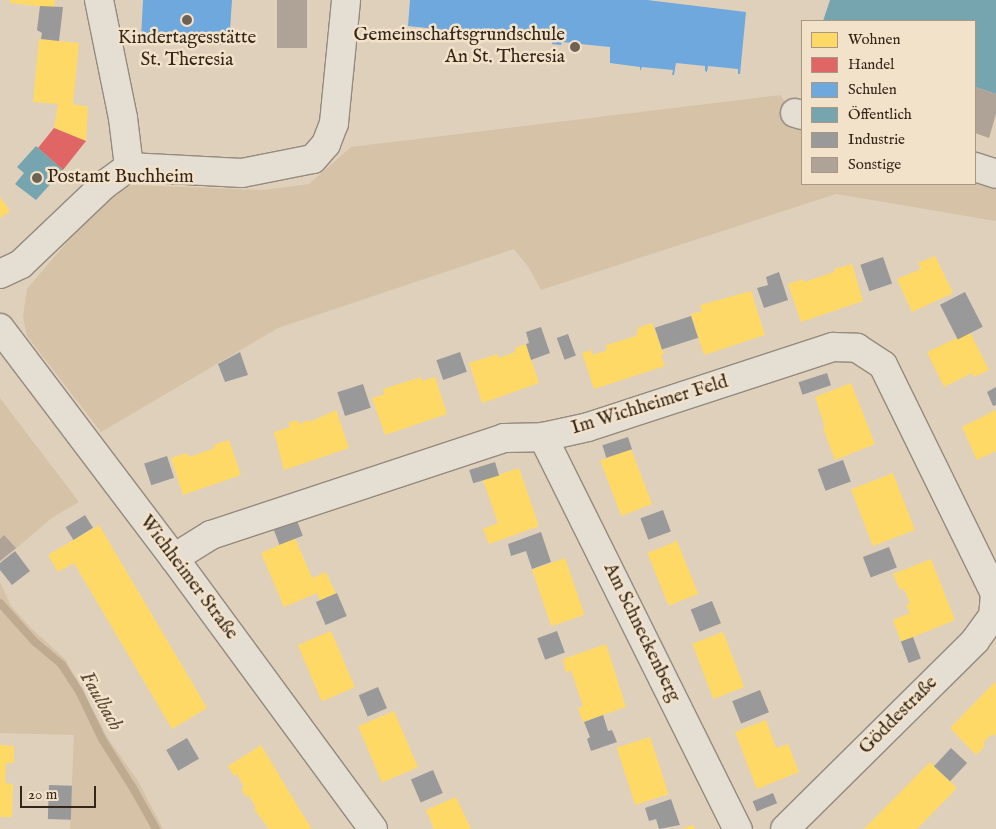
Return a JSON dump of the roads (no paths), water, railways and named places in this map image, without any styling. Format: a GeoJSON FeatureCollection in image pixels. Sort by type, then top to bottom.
{"type":"FeatureCollection","features":[{"type":"Feature","properties":{"kind":"street"},"geometry":{"type":"LineString","coordinates":[[100,0],[123,118],[128,167]]}},
{"type":"Feature","properties":{"kind":"street"},"geometry":{"type":"LineString","coordinates":[[0,274],[21,264],[104,184],[128,167],[242,172],[313,159],[326,144],[334,123],[346,0]]}},
{"type":"Feature","properties":{"kind":"street"},"geometry":{"type":"LineString","coordinates":[[976,167],[996,174]]}},
{"type":"Feature","properties":{"kind":"street","name":"Wichheimer Straße"},"geometry":{"type":"LineString","coordinates":[[0,328],[174,558],[373,829]]}},
{"type":"Feature","properties":{"kind":"street","name":"Im Wichheimer Feld"},"geometry":{"type":"LineString","coordinates":[[174,558],[211,535],[504,438],[543,436],[588,427],[833,347],[857,348],[883,365],[995,594]]}},
{"type":"Feature","properties":{"kind":"street","name":"Am Schneckenberg"},"geometry":{"type":"LineString","coordinates":[[543,436],[738,829]]}},
{"type":"Feature","properties":{"kind":"street","name":"Göddestraße"},"geometry":{"type":"LineString","coordinates":[[785,829],[975,640],[993,616],[995,594]]}},
{"type":"Feature","properties":{"kind":"waterway","name":"Faulbach"},"geometry":{"type":"LineString","coordinates":[[0,603],[35,642],[62,665],[79,691],[102,739],[156,829]]}},
{"type":"Feature","properties":{"kind":"place","name":"Kindertagesstätte St. Theresia"},"geometry":{"type":"Point","coordinates":[187,20]}},
{"type":"Feature","properties":{"kind":"place","name":"Gemeinschaftsgrundschule An St. Theresia"},"geometry":{"type":"Point","coordinates":[575,47]}},
{"type":"Feature","properties":{"kind":"place","name":"Postamt Buchheim"},"geometry":{"type":"Point","coordinates":[37,178]}}]}
